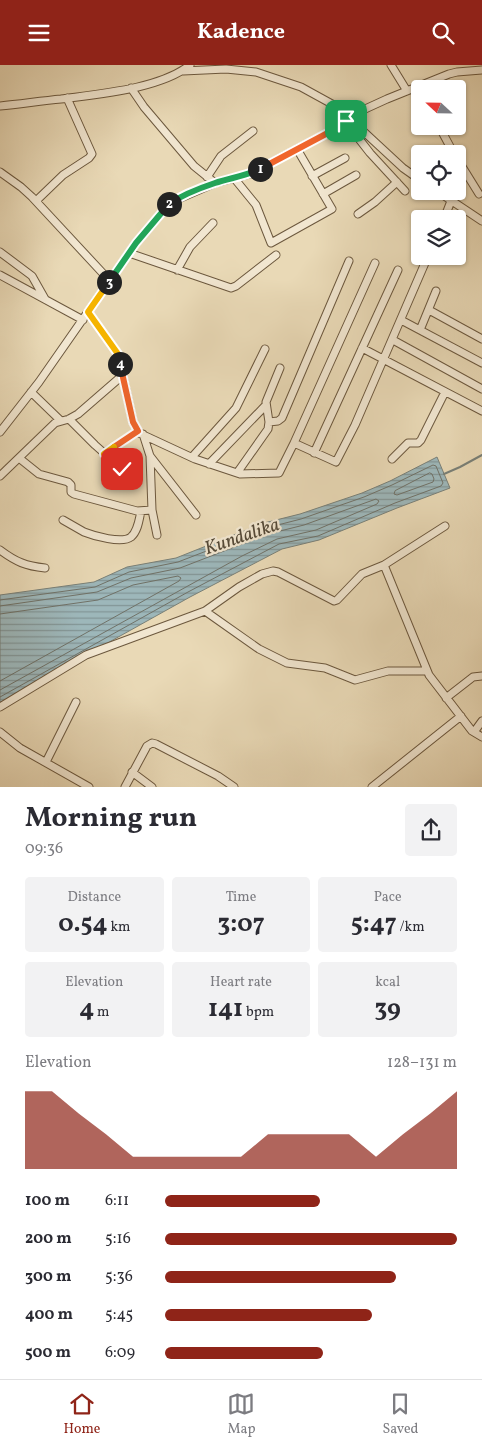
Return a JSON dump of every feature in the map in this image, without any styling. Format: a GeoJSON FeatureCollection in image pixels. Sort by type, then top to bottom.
{"type":"FeatureCollection","features":[{"type":"Feature","properties":{"kind":"street"},"geometry":{"type":"LineString","coordinates":[[183,71],[190,65]]}},
{"type":"Feature","properties":{"kind":"street"},"geometry":{"type":"LineString","coordinates":[[391,65],[407,91]]}},
{"type":"Feature","properties":{"kind":"street"},"geometry":{"type":"LineString","coordinates":[[0,106],[132,88],[146,85],[183,71],[226,69],[256,72],[301,87],[349,118],[411,173]]}},
{"type":"Feature","properties":{"kind":"street"},"geometry":{"type":"LineString","coordinates":[[434,80],[455,69],[482,70]]}},
{"type":"Feature","properties":{"kind":"street"},"geometry":{"type":"LineString","coordinates":[[132,88],[144,107],[194,166],[215,183]]}},
{"type":"Feature","properties":{"kind":"street"},"geometry":{"type":"LineString","coordinates":[[0,432],[83,320],[129,253],[169,204],[215,183],[250,174],[339,127],[349,118],[411,90]]}},
{"type":"Feature","properties":{"kind":"street"},"geometry":{"type":"LineString","coordinates":[[36,201],[67,172],[92,154],[67,98]]}},
{"type":"Feature","properties":{"kind":"street"},"geometry":{"type":"LineString","coordinates":[[349,118],[370,153],[405,191]]}},
{"type":"Feature","properties":{"kind":"street"},"geometry":{"type":"LineString","coordinates":[[206,177],[221,156],[253,131]]}},
{"type":"Feature","properties":{"kind":"street"},"geometry":{"type":"LineString","coordinates":[[234,178],[256,205],[271,243],[332,209],[296,149]]}},
{"type":"Feature","properties":{"kind":"street"},"geometry":{"type":"LineString","coordinates":[[312,176],[345,158]]}},
{"type":"Feature","properties":{"kind":"street"},"geometry":{"type":"LineString","coordinates":[[0,172],[36,201],[108,283]]}},
{"type":"Feature","properties":{"kind":"street"},"geometry":{"type":"LineString","coordinates":[[466,173],[479,193]]}},
{"type":"Feature","properties":{"kind":"street"},"geometry":{"type":"LineString","coordinates":[[323,194],[356,175]]}},
{"type":"Feature","properties":{"kind":"street"},"geometry":{"type":"LineString","coordinates":[[358,214],[376,202],[397,182]]}},
{"type":"Feature","properties":{"kind":"street"},"geometry":{"type":"LineString","coordinates":[[448,210],[451,201],[482,221]]}},
{"type":"Feature","properties":{"kind":"street"},"geometry":{"type":"LineString","coordinates":[[177,270],[190,247],[213,223]]}},
{"type":"Feature","properties":{"kind":"street"},"geometry":{"type":"LineString","coordinates":[[0,252],[32,275],[45,299]]}},
{"type":"Feature","properties":{"kind":"street"},"geometry":{"type":"LineString","coordinates":[[129,253],[231,288],[276,255]]}},
{"type":"Feature","properties":{"kind":"street"},"geometry":{"type":"LineString","coordinates":[[269,422],[278,421],[282,418],[349,261]]}},
{"type":"Feature","properties":{"kind":"street"},"geometry":{"type":"LineString","coordinates":[[140,432],[192,457],[236,473],[279,473],[374,263]]}},
{"type":"Feature","properties":{"kind":"street"},"geometry":{"type":"LineString","coordinates":[[294,443],[336,463],[356,425],[424,265]]}},
{"type":"Feature","properties":{"kind":"street"},"geometry":{"type":"LineString","coordinates":[[314,453],[398,270]]}},
{"type":"Feature","properties":{"kind":"street"},"geometry":{"type":"LineString","coordinates":[[0,275],[83,320]]}},
{"type":"Feature","properties":{"kind":"street"},"geometry":{"type":"LineString","coordinates":[[420,330],[436,291]]}},
{"type":"Feature","properties":{"kind":"street"},"geometry":{"type":"LineString","coordinates":[[428,310],[482,337]]}},
{"type":"Feature","properties":{"kind":"street"},"geometry":{"type":"LineString","coordinates":[[88,312],[118,354],[133,422],[140,432],[150,456],[196,515]]}},
{"type":"Feature","properties":{"kind":"street"},"geometry":{"type":"LineString","coordinates":[[401,320],[482,363]]}},
{"type":"Feature","properties":{"kind":"street"},"geometry":{"type":"LineString","coordinates":[[393,340],[482,389]]}},
{"type":"Feature","properties":{"kind":"street"},"geometry":{"type":"LineString","coordinates":[[362,348],[482,411]]}},
{"type":"Feature","properties":{"kind":"street"},"geometry":{"type":"LineString","coordinates":[[192,457],[236,408],[265,349]]}},
{"type":"Feature","properties":{"kind":"street"},"geometry":{"type":"LineString","coordinates":[[236,473],[267,431],[269,422],[266,399],[280,368]]}},
{"type":"Feature","properties":{"kind":"street"},"geometry":{"type":"LineString","coordinates":[[0,476],[55,423],[78,414],[123,375]]}},
{"type":"Feature","properties":{"kind":"street"},"geometry":{"type":"LineString","coordinates":[[31,392],[60,421]]}},
{"type":"Feature","properties":{"kind":"street"},"geometry":{"type":"LineString","coordinates":[[392,459],[408,443],[418,443],[421,440],[446,392]]}},
{"type":"Feature","properties":{"kind":"street"},"geometry":{"type":"LineString","coordinates":[[209,463],[266,405]]}},
{"type":"Feature","properties":{"kind":"street"},"geometry":{"type":"LineString","coordinates":[[69,419],[122,469]]}},
{"type":"Feature","properties":{"kind":"street"},"geometry":{"type":"LineString","coordinates":[[104,454],[140,432]]}},
{"type":"Feature","properties":{"kind":"street"},"geometry":{"type":"LineString","coordinates":[[150,456],[152,510],[157,535]]}},
{"type":"Feature","properties":{"kind":"street"},"geometry":{"type":"LineString","coordinates":[[19,458],[39,474],[68,482],[71,485],[71,492],[74,494],[141,511],[152,510]]}},
{"type":"Feature","properties":{"kind":"street"},"geometry":{"type":"LineString","coordinates":[[63,520],[93,535],[122,540],[131,537],[138,527],[141,511]]}},
{"type":"Feature","properties":{"kind":"street"},"geometry":{"type":"LineString","coordinates":[[0,707],[86,655],[205,611],[262,573],[273,571],[334,601],[337,600],[362,574],[384,565],[445,525]]}},
{"type":"Feature","properties":{"kind":"street"},"geometry":{"type":"LineString","coordinates":[[0,550],[23,564],[45,568]]}},
{"type":"Feature","properties":{"kind":"street"},"geometry":{"type":"LineString","coordinates":[[384,565],[427,671],[474,732],[482,737]]}},
{"type":"Feature","properties":{"kind":"street"},"geometry":{"type":"LineString","coordinates":[[205,611],[259,649],[286,663],[325,668],[355,680],[388,671],[427,671]]}},
{"type":"Feature","properties":{"kind":"street"},"geometry":{"type":"LineString","coordinates":[[446,698],[473,677],[482,676]]}},
{"type":"Feature","properties":{"kind":"street"},"geometry":{"type":"LineString","coordinates":[[46,762],[76,702]]}},
{"type":"Feature","properties":{"kind":"street"},"geometry":{"type":"LineString","coordinates":[[372,787],[461,716]]}},
{"type":"Feature","properties":{"kind":"street"},"geometry":{"type":"LineString","coordinates":[[474,732],[482,721]]}},
{"type":"Feature","properties":{"kind":"street"},"geometry":{"type":"LineString","coordinates":[[0,732],[20,748],[89,787]]}},
{"type":"Feature","properties":{"kind":"street"},"geometry":{"type":"LineString","coordinates":[[125,787],[150,743],[218,776],[234,787]]}},
{"type":"Feature","properties":{"kind":"street"},"geometry":{"type":"LineString","coordinates":[[132,772],[152,787]]}},
{"type":"Feature","properties":{"kind":"water"},"geometry":{"type":"Polygon","coordinates":[[[437,457],[450,488],[319,540],[282,549],[190,597],[0,703],[0,595],[94,582],[127,567],[176,558],[264,523],[300,514],[362,493],[437,457]]]}},
{"type":"Feature","properties":{"kind":"waterway","name":"Kundalika"},"geometry":{"type":"LineString","coordinates":[[444,474],[482,455]]}},
{"type":"Feature","properties":{"kind":"route"},"geometry":{"type":"LineString","coordinates":[[122,469],[104,454],[138,431],[133,422],[118,354],[88,312],[136,243],[169,204],[215,183],[250,174],[339,127],[346,121]]}}]}
